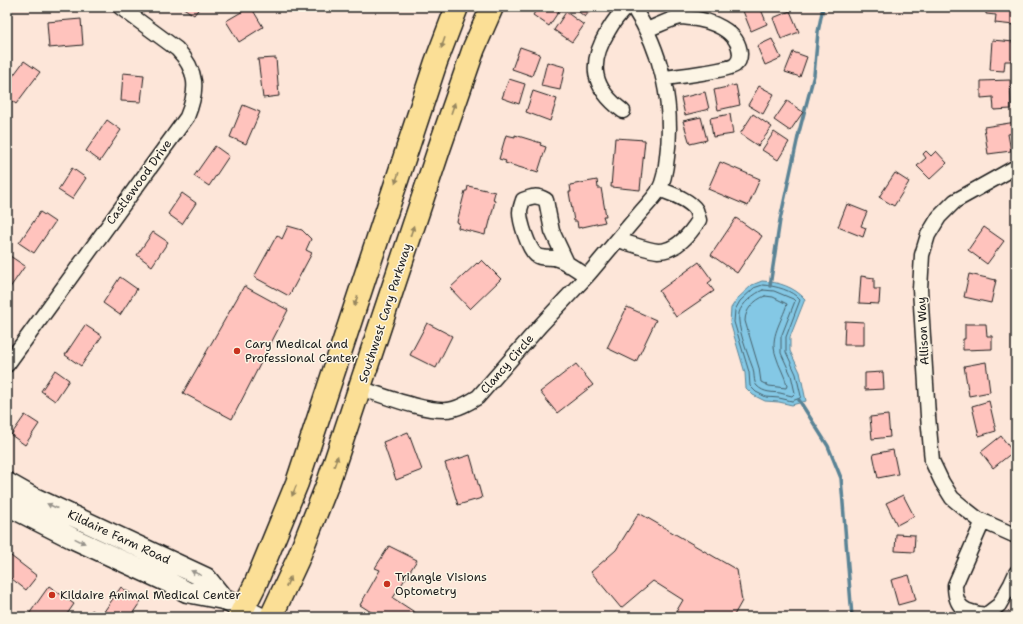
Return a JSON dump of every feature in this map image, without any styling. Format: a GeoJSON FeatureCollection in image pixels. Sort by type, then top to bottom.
{"type":"FeatureCollection","features":[{"type":"Feature","properties":{"kind":"main road"},"geometry":{"type":"LineString","coordinates":[[247,614],[255,585],[297,483],[436,62],[457,7]]}},
{"type":"Feature","properties":{"kind":"main road","name":"Southwest Cary Parkway"},"geometry":{"type":"LineString","coordinates":[[272,617],[298,558],[328,483],[439,149],[474,48],[492,7]]}},
{"type":"Feature","properties":{"kind":"main road","name":"Kildaire Farm Road"},"geometry":{"type":"LineString","coordinates":[[7,483],[30,496],[206,578],[223,599],[247,614]]}},
{"type":"Feature","properties":{"kind":"main road","name":"Kildaire Farm Road"},"geometry":{"type":"LineString","coordinates":[[7,505],[72,538],[187,592],[223,599]]}},
{"type":"Feature","properties":{"kind":"street","name":"Castlewood Drive"},"geometry":{"type":"LineString","coordinates":[[7,365],[187,117],[192,104],[195,80],[192,71],[183,56],[177,49],[120,7]]}},
{"type":"Feature","properties":{"kind":"street"},"geometry":{"type":"LineString","coordinates":[[623,111],[612,102],[603,90],[597,77],[595,64],[604,37],[627,7]]}},
{"type":"Feature","properties":{"kind":"street","name":"Clancy Circle"},"geometry":{"type":"LineString","coordinates":[[360,388],[428,409],[453,409],[478,397],[540,326],[587,276],[659,190],[666,166],[670,138],[668,102],[659,59],[646,30],[633,7]]}},
{"type":"Feature","properties":{"kind":"street"},"geometry":{"type":"LineString","coordinates":[[646,30],[681,17],[702,19],[716,24],[728,32],[736,41],[740,50],[740,59],[734,66],[719,70],[663,78]]}},
{"type":"Feature","properties":{"kind":"street","name":"Allison Way"},"geometry":{"type":"LineString","coordinates":[[1016,167],[955,201],[939,217],[928,235],[922,255],[920,288],[932,461],[952,498],[978,519],[1016,536]]}},
{"type":"Feature","properties":{"kind":"street"},"geometry":{"type":"LineString","coordinates":[[618,240],[658,251],[669,249],[681,243],[692,230],[699,220],[696,210],[688,202],[671,193],[659,190]]}},
{"type":"Feature","properties":{"kind":"street"},"geometry":{"type":"LineString","coordinates":[[568,265],[552,232],[546,200],[539,196],[532,196],[523,200],[520,210],[520,220],[534,253],[543,258],[555,258],[587,276]]}},
{"type":"Feature","properties":{"kind":"street"},"geometry":{"type":"LineString","coordinates":[[983,521],[955,585],[955,594],[958,604],[971,613],[986,615],[998,604],[1016,573]]}},
{"type":"Feature","properties":{"kind":"water"},"geometry":{"type":"Polygon","coordinates":[[[762,281],[791,288],[805,299],[790,337],[790,351],[800,372],[806,401],[792,405],[765,401],[753,395],[746,388],[745,373],[730,322],[731,308],[737,299],[752,285],[762,281]]]}},
{"type":"Feature","properties":{"kind":"building"},"geometry":{"type":"Polygon","coordinates":[[[182,7],[200,7],[194,15],[182,7]]]}},
{"type":"Feature","properties":{"kind":"building"},"geometry":{"type":"Polygon","coordinates":[[[250,7],[263,27],[239,42],[226,21],[250,7]]]}},
{"type":"Feature","properties":{"kind":"building"},"geometry":{"type":"Polygon","coordinates":[[[538,7],[561,8],[549,26],[533,15],[538,7]]]}},
{"type":"Feature","properties":{"kind":"building"},"geometry":{"type":"Polygon","coordinates":[[[573,7],[593,7],[585,17],[573,7]]]}},
{"type":"Feature","properties":{"kind":"building"},"geometry":{"type":"Polygon","coordinates":[[[753,7],[760,7],[767,24],[751,31],[743,11],[753,7]]]}},
{"type":"Feature","properties":{"kind":"building"},"geometry":{"type":"Polygon","coordinates":[[[986,7],[1016,7],[1014,25],[995,23],[996,15],[986,14],[986,7]]]}},
{"type":"Feature","properties":{"kind":"building"},"geometry":{"type":"Polygon","coordinates":[[[790,11],[799,32],[781,39],[773,18],[790,11]]]}},
{"type":"Feature","properties":{"kind":"building"},"geometry":{"type":"Polygon","coordinates":[[[566,12],[584,25],[572,42],[554,30],[566,12]]]}},
{"type":"Feature","properties":{"kind":"building"},"geometry":{"type":"Polygon","coordinates":[[[81,19],[83,45],[49,48],[47,22],[81,19]]]}},
{"type":"Feature","properties":{"kind":"building"},"geometry":{"type":"Polygon","coordinates":[[[772,39],[781,58],[765,65],[757,46],[772,39]]]}},
{"type":"Feature","properties":{"kind":"building"},"geometry":{"type":"Polygon","coordinates":[[[992,40],[1014,42],[1013,61],[1005,61],[1004,71],[990,70],[992,40]]]}},
{"type":"Feature","properties":{"kind":"building"},"geometry":{"type":"Polygon","coordinates":[[[520,47],[540,54],[532,76],[512,69],[520,47]]]}},
{"type":"Feature","properties":{"kind":"building"},"geometry":{"type":"Polygon","coordinates":[[[793,52],[807,57],[800,77],[785,72],[793,52]]]}},
{"type":"Feature","properties":{"kind":"building"},"geometry":{"type":"Polygon","coordinates":[[[276,58],[279,96],[263,98],[258,59],[276,58]]]}},
{"type":"Feature","properties":{"kind":"building"},"geometry":{"type":"Polygon","coordinates":[[[24,61],[40,72],[16,104],[7,97],[7,84],[24,61]]]}},
{"type":"Feature","properties":{"kind":"building"},"geometry":{"type":"Polygon","coordinates":[[[547,62],[565,67],[560,90],[541,86],[547,62]]]}},
{"type":"Feature","properties":{"kind":"building"},"geometry":{"type":"Polygon","coordinates":[[[123,73],[144,75],[141,102],[121,101],[123,73]]]}},
{"type":"Feature","properties":{"kind":"building"},"geometry":{"type":"Polygon","coordinates":[[[509,79],[525,84],[519,104],[502,98],[509,79]]]}},
{"type":"Feature","properties":{"kind":"building"},"geometry":{"type":"Polygon","coordinates":[[[1010,80],[1011,109],[994,110],[993,97],[981,98],[981,81],[1010,80]]]}},
{"type":"Feature","properties":{"kind":"building"},"geometry":{"type":"Polygon","coordinates":[[[736,85],[740,105],[718,110],[714,90],[736,85]]]}},
{"type":"Feature","properties":{"kind":"building"},"geometry":{"type":"Polygon","coordinates":[[[759,86],[774,94],[763,114],[748,105],[759,86]]]}},
{"type":"Feature","properties":{"kind":"building"},"geometry":{"type":"Polygon","coordinates":[[[533,91],[557,99],[550,121],[526,112],[533,91]]]}},
{"type":"Feature","properties":{"kind":"building"},"geometry":{"type":"Polygon","coordinates":[[[705,92],[709,109],[685,115],[681,98],[705,92]]]}},
{"type":"Feature","properties":{"kind":"building"},"geometry":{"type":"Polygon","coordinates":[[[787,101],[803,112],[790,131],[774,120],[787,101]]]}},
{"type":"Feature","properties":{"kind":"building"},"geometry":{"type":"Polygon","coordinates":[[[243,105],[260,112],[246,144],[230,137],[243,105]]]}},
{"type":"Feature","properties":{"kind":"building"},"geometry":{"type":"Polygon","coordinates":[[[730,114],[733,134],[713,137],[710,118],[730,114]]]}},
{"type":"Feature","properties":{"kind":"building"},"geometry":{"type":"Polygon","coordinates":[[[753,114],[772,127],[758,146],[740,134],[753,114]]]}},
{"type":"Feature","properties":{"kind":"building"},"geometry":{"type":"Polygon","coordinates":[[[701,117],[707,140],[690,144],[683,121],[701,117]]]}},
{"type":"Feature","properties":{"kind":"building"},"geometry":{"type":"Polygon","coordinates":[[[107,120],[121,130],[100,161],[86,151],[107,120]]]}},
{"type":"Feature","properties":{"kind":"building"},"geometry":{"type":"Polygon","coordinates":[[[1016,122],[1016,133],[1008,134],[1011,151],[988,154],[984,127],[1016,122]]]}},
{"type":"Feature","properties":{"kind":"building"},"geometry":{"type":"Polygon","coordinates":[[[774,132],[789,142],[778,160],[762,150],[774,132]]]}},
{"type":"Feature","properties":{"kind":"building"},"geometry":{"type":"Polygon","coordinates":[[[506,135],[515,137],[515,135],[541,143],[540,145],[546,147],[538,172],[505,163],[506,161],[499,159],[506,135]]]}},
{"type":"Feature","properties":{"kind":"building"},"geometry":{"type":"Polygon","coordinates":[[[615,138],[645,140],[640,190],[611,187],[615,138]]]}},
{"type":"Feature","properties":{"kind":"building"},"geometry":{"type":"Polygon","coordinates":[[[215,146],[229,156],[209,186],[194,176],[215,146]]]}},
{"type":"Feature","properties":{"kind":"building"},"geometry":{"type":"Polygon","coordinates":[[[926,151],[931,156],[936,151],[947,163],[930,179],[917,166],[926,158],[923,154],[926,151]]]}},
{"type":"Feature","properties":{"kind":"building"},"geometry":{"type":"Polygon","coordinates":[[[720,162],[760,179],[748,206],[708,189],[720,162]]]}},
{"type":"Feature","properties":{"kind":"building"},"geometry":{"type":"Polygon","coordinates":[[[72,168],[86,178],[72,199],[58,190],[72,168]]]}},
{"type":"Feature","properties":{"kind":"building"},"geometry":{"type":"Polygon","coordinates":[[[895,173],[909,182],[894,206],[879,197],[895,173]]]}},
{"type":"Feature","properties":{"kind":"building"},"geometry":{"type":"Polygon","coordinates":[[[597,180],[598,188],[601,188],[606,216],[603,216],[605,222],[578,228],[577,221],[574,221],[569,192],[571,192],[570,185],[597,180]]]}},
{"type":"Feature","properties":{"kind":"building"},"geometry":{"type":"Polygon","coordinates":[[[468,186],[495,192],[493,200],[495,201],[485,235],[458,228],[459,223],[457,222],[465,191],[467,191],[468,186]]]}},
{"type":"Feature","properties":{"kind":"building"},"geometry":{"type":"Polygon","coordinates":[[[182,193],[196,203],[182,224],[168,214],[182,193]]]}},
{"type":"Feature","properties":{"kind":"building"},"geometry":{"type":"Polygon","coordinates":[[[847,204],[867,212],[861,226],[866,228],[863,237],[838,227],[847,204]]]}},
{"type":"Feature","properties":{"kind":"building"},"geometry":{"type":"Polygon","coordinates":[[[40,212],[55,222],[34,253],[19,243],[40,212]]]}},
{"type":"Feature","properties":{"kind":"building"},"geometry":{"type":"Polygon","coordinates":[[[736,218],[762,236],[737,273],[711,255],[736,218]]]}},
{"type":"Feature","properties":{"kind":"building"},"geometry":{"type":"Polygon","coordinates":[[[288,226],[302,230],[311,239],[306,250],[312,253],[289,296],[254,277],[277,235],[282,239],[288,226]]]}},
{"type":"Feature","properties":{"kind":"building"},"geometry":{"type":"Polygon","coordinates":[[[984,227],[1004,241],[987,264],[968,250],[984,227]]]}},
{"type":"Feature","properties":{"kind":"building"},"geometry":{"type":"Polygon","coordinates":[[[153,232],[168,242],[152,266],[137,255],[153,232]]]}},
{"type":"Feature","properties":{"kind":"building"},"geometry":{"type":"Polygon","coordinates":[[[10,256],[25,266],[7,292],[7,260],[10,256]]]}},
{"type":"Feature","properties":{"kind":"building"},"geometry":{"type":"Polygon","coordinates":[[[482,260],[501,279],[470,309],[450,288],[482,260]]]}},
{"type":"Feature","properties":{"kind":"building"},"geometry":{"type":"Polygon","coordinates":[[[699,262],[712,280],[708,283],[714,291],[676,317],[659,291],[699,262]]]}},
{"type":"Feature","properties":{"kind":"building"},"geometry":{"type":"Polygon","coordinates":[[[969,274],[996,280],[991,303],[964,297],[969,274]]]}},
{"type":"Feature","properties":{"kind":"building"},"geometry":{"type":"Polygon","coordinates":[[[861,276],[874,278],[874,289],[880,289],[879,304],[859,303],[861,276]]]}},
{"type":"Feature","properties":{"kind":"building"},"geometry":{"type":"Polygon","coordinates":[[[120,277],[137,289],[120,315],[103,303],[120,277]]]}},
{"type":"Feature","properties":{"kind":"building","name":"Cary Medical and Professional Center"},"geometry":{"type":"Polygon","coordinates":[[[244,286],[288,310],[232,419],[183,393],[244,286]]]}},
{"type":"Feature","properties":{"kind":"building"},"geometry":{"type":"Polygon","coordinates":[[[627,307],[656,320],[636,362],[607,348],[627,307]]]}},
{"type":"Feature","properties":{"kind":"building"},"geometry":{"type":"Polygon","coordinates":[[[845,321],[864,322],[864,345],[844,345],[845,321]]]}},
{"type":"Feature","properties":{"kind":"building"},"geometry":{"type":"Polygon","coordinates":[[[427,323],[452,336],[436,368],[410,355],[427,323]]]}},
{"type":"Feature","properties":{"kind":"building"},"geometry":{"type":"Polygon","coordinates":[[[965,324],[986,324],[987,336],[992,336],[992,349],[963,350],[965,324]]]}},
{"type":"Feature","properties":{"kind":"building"},"geometry":{"type":"Polygon","coordinates":[[[85,325],[102,336],[81,366],[65,355],[85,325]]]}},
{"type":"Feature","properties":{"kind":"building"},"geometry":{"type":"Polygon","coordinates":[[[986,362],[990,392],[969,396],[964,366],[986,362]]]}},
{"type":"Feature","properties":{"kind":"building"},"geometry":{"type":"Polygon","coordinates":[[[576,364],[593,385],[557,413],[540,392],[576,364]]]}},
{"type":"Feature","properties":{"kind":"building"},"geometry":{"type":"Polygon","coordinates":[[[55,370],[69,380],[55,401],[41,391],[55,370]]]}},
{"type":"Feature","properties":{"kind":"building"},"geometry":{"type":"Polygon","coordinates":[[[883,372],[884,389],[865,390],[865,373],[883,372]]]}},
{"type":"Feature","properties":{"kind":"building"},"geometry":{"type":"Polygon","coordinates":[[[989,401],[996,431],[979,436],[972,406],[989,401]]]}},
{"type":"Feature","properties":{"kind":"building"},"geometry":{"type":"Polygon","coordinates":[[[25,415],[39,424],[25,445],[11,435],[25,415]]]}},
{"type":"Feature","properties":{"kind":"building"},"geometry":{"type":"Polygon","coordinates":[[[888,415],[890,437],[872,439],[870,417],[888,415]]]}},
{"type":"Feature","properties":{"kind":"building"},"geometry":{"type":"Polygon","coordinates":[[[408,432],[422,470],[396,480],[383,442],[408,432]]]}},
{"type":"Feature","properties":{"kind":"building"},"geometry":{"type":"Polygon","coordinates":[[[1001,436],[1013,452],[993,468],[981,452],[1001,436]]]}},
{"type":"Feature","properties":{"kind":"building"},"geometry":{"type":"Polygon","coordinates":[[[893,450],[898,474],[878,478],[873,454],[893,450]]]}},
{"type":"Feature","properties":{"kind":"building"},"geometry":{"type":"Polygon","coordinates":[[[470,455],[482,498],[458,505],[445,463],[470,455]]]}},
{"type":"Feature","properties":{"kind":"building"},"geometry":{"type":"Polygon","coordinates":[[[903,495],[914,516],[897,525],[886,503],[903,495]]]}},
{"type":"Feature","properties":{"kind":"building"},"geometry":{"type":"Polygon","coordinates":[[[639,513],[737,570],[742,601],[733,617],[673,617],[683,600],[653,581],[621,608],[591,572],[616,550],[639,513]]]}},
{"type":"Feature","properties":{"kind":"building"},"geometry":{"type":"Polygon","coordinates":[[[896,534],[915,535],[914,552],[895,551],[896,534]]]}},
{"type":"Feature","properties":{"kind":"building","name":"Triangle Visions Optometry"},"geometry":{"type":"Polygon","coordinates":[[[389,546],[417,560],[393,598],[419,615],[417,617],[379,617],[360,605],[380,570],[375,568],[389,546]]]}},
{"type":"Feature","properties":{"kind":"building"},"geometry":{"type":"Polygon","coordinates":[[[7,553],[37,576],[26,590],[7,575],[7,553]]]}},
{"type":"Feature","properties":{"kind":"building"},"geometry":{"type":"Polygon","coordinates":[[[909,575],[916,600],[898,605],[891,580],[909,575]]]}},
{"type":"Feature","properties":{"kind":"building","name":"Kildaire Animal Medical Center"},"geometry":{"type":"Polygon","coordinates":[[[49,586],[74,604],[65,617],[27,617],[49,586]]]}},
{"type":"Feature","properties":{"kind":"building"},"geometry":{"type":"Polygon","coordinates":[[[121,587],[141,601],[130,617],[87,617],[92,610],[101,616],[121,587]]]}},
{"type":"Feature","properties":{"kind":"waterway"},"geometry":{"type":"LineString","coordinates":[[770,286],[780,220],[799,132],[814,75],[818,32],[823,7]]}},
{"type":"Feature","properties":{"kind":"waterway"},"geometry":{"type":"LineString","coordinates":[[799,400],[828,446],[841,478],[852,617]]}},
{"type":"Feature","properties":{"kind":"place","name":"Cary Medical and Professional Center"},"geometry":{"type":"Point","coordinates":[237,351]}},
{"type":"Feature","properties":{"kind":"place","name":"Triangle Visions Optometry"},"geometry":{"type":"Point","coordinates":[387,584]}},
{"type":"Feature","properties":{"kind":"place","name":"Kildaire Animal Medical Center"},"geometry":{"type":"Point","coordinates":[52,595]}}]}
